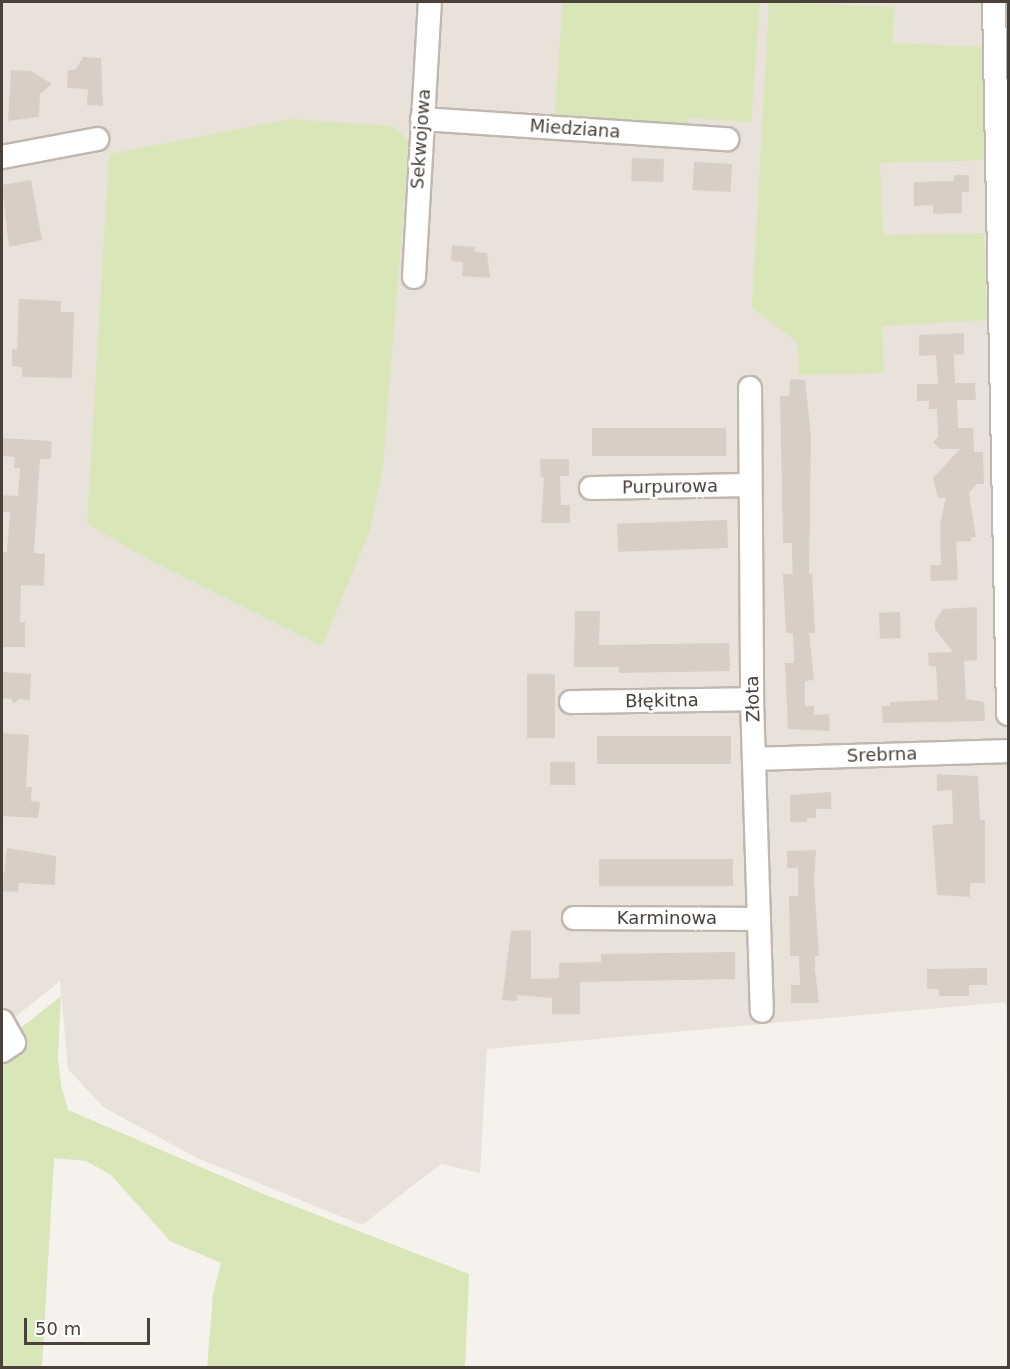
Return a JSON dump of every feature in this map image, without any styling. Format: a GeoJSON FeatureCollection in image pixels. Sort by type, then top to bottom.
{"type":"FeatureCollection","features":[{"type":"Feature","properties":{"kind":"street","name":"Sekwojowa"},"geometry":{"type":"LineString","coordinates":[[414,277],[430,2]]}},
{"type":"Feature","properties":{"kind":"street"},"geometry":{"type":"LineString","coordinates":[[994,2],[1008,714]]}},
{"type":"Feature","properties":{"kind":"street","name":"Miedziana"},"geometry":{"type":"LineString","coordinates":[[423,119],[727,140]]}},
{"type":"Feature","properties":{"kind":"street"},"geometry":{"type":"LineString","coordinates":[[2,157],[97,139]]}},
{"type":"Feature","properties":{"kind":"street","name":"Złota"},"geometry":{"type":"LineString","coordinates":[[750,387],[752,699],[762,1011]]}},
{"type":"Feature","properties":{"kind":"street","name":"Purpurowa"},"geometry":{"type":"LineString","coordinates":[[591,488],[750,485]]}},
{"type":"Feature","properties":{"kind":"street","name":"Błękitna"},"geometry":{"type":"LineString","coordinates":[[571,702],[752,699]]}},
{"type":"Feature","properties":{"kind":"street","name":"Srebrna"},"geometry":{"type":"LineString","coordinates":[[755,759],[1008,752]]}},
{"type":"Feature","properties":{"kind":"street","name":"Karminowa"},"geometry":{"type":"LineString","coordinates":[[574,918],[759,919]]}},
{"type":"Feature","properties":{"kind":"street"},"geometry":{"type":"LineString","coordinates":[[2,1021],[8,1047]]}},
{"type":"Feature","properties":{"kind":"shaded area"},"geometry":{"type":"Polygon","coordinates":[[[2,2],[1008,2],[1008,1216],[1006,1002],[487,1049],[480,1173],[441,1164],[362,1225],[197,1158],[103,1107],[68,1069],[60,981],[2,1028],[2,2]]]}},
{"type":"Feature","properties":{"kind":"green space"},"geometry":{"type":"Polygon","coordinates":[[[563,2],[760,2],[751,122],[688,118],[684,128],[554,122],[563,2]]]}},
{"type":"Feature","properties":{"kind":"green space"},"geometry":{"type":"Polygon","coordinates":[[[769,2],[894,7],[893,43],[985,47],[989,160],[880,163],[883,235],[984,233],[987,320],[882,326],[884,373],[799,375],[797,342],[752,308],[769,2]]]}},
{"type":"Feature","properties":{"kind":"green space"},"geometry":{"type":"Polygon","coordinates":[[[1003,12],[1008,12],[1008,201],[1003,12]]]}},
{"type":"Feature","properties":{"kind":"green space"},"geometry":{"type":"Polygon","coordinates":[[[291,119],[392,126],[409,141],[383,466],[370,530],[322,646],[148,559],[87,524],[109,154],[291,119]]]}},
{"type":"Feature","properties":{"kind":"green space"},"geometry":{"type":"Polygon","coordinates":[[[61,996],[58,1057],[61,1085],[68,1110],[261,1193],[469,1274],[465,1367],[207,1367],[213,1294],[221,1263],[170,1241],[111,1175],[86,1161],[54,1158],[42,1367],[2,1368],[2,1058],[17,1031],[61,996]]]}},
{"type":"Feature","properties":{"kind":"building"},"geometry":{"type":"Polygon","coordinates":[[[83,57],[101,58],[103,106],[87,105],[88,89],[67,88],[68,70],[75,70],[83,57]]]}},
{"type":"Feature","properties":{"kind":"building"},"geometry":{"type":"Polygon","coordinates":[[[11,70],[31,71],[52,84],[40,94],[39,117],[8,121],[11,70]]]}},
{"type":"Feature","properties":{"kind":"building"},"geometry":{"type":"Polygon","coordinates":[[[632,158],[664,159],[663,182],[631,181],[632,158]]]}},
{"type":"Feature","properties":{"kind":"building"},"geometry":{"type":"Polygon","coordinates":[[[694,162],[732,164],[730,192],[693,190],[694,162]]]}},
{"type":"Feature","properties":{"kind":"building"},"geometry":{"type":"Polygon","coordinates":[[[954,175],[969,175],[969,192],[962,192],[962,213],[933,214],[933,205],[914,206],[914,182],[954,181],[954,175]]]}},
{"type":"Feature","properties":{"kind":"building"},"geometry":{"type":"Polygon","coordinates":[[[31,180],[42,240],[9,247],[2,185],[31,180]]]}},
{"type":"Feature","properties":{"kind":"building"},"geometry":{"type":"Polygon","coordinates":[[[452,245],[475,247],[474,252],[487,253],[490,278],[462,276],[463,262],[451,261],[452,245]]]}},
{"type":"Feature","properties":{"kind":"building"},"geometry":{"type":"Polygon","coordinates":[[[19,299],[61,301],[61,312],[74,312],[72,378],[22,377],[22,367],[12,366],[12,349],[17,349],[19,299]]]}},
{"type":"Feature","properties":{"kind":"building"},"geometry":{"type":"Polygon","coordinates":[[[964,333],[964,354],[954,355],[955,383],[975,383],[976,400],[957,400],[958,428],[973,428],[974,452],[983,452],[984,484],[977,484],[969,493],[976,537],[971,537],[971,541],[956,542],[958,580],[931,581],[930,565],[941,565],[940,524],[946,498],[938,498],[933,478],[960,449],[940,449],[933,442],[938,437],[937,409],[929,409],[929,401],[917,401],[917,384],[938,384],[936,355],[919,356],[919,335],[964,333]]]}},
{"type":"Feature","properties":{"kind":"building"},"geometry":{"type":"Polygon","coordinates":[[[790,379],[805,380],[811,437],[809,574],[812,574],[815,633],[809,633],[814,680],[805,681],[805,706],[814,706],[814,715],[829,714],[830,731],[788,729],[785,663],[794,663],[793,633],[786,633],[783,574],[793,574],[792,543],[783,543],[780,396],[789,396],[790,379]]]}},
{"type":"Feature","properties":{"kind":"building"},"geometry":{"type":"Polygon","coordinates":[[[592,428],[726,428],[726,456],[592,456],[592,428]]]}},
{"type":"Feature","properties":{"kind":"building"},"geometry":{"type":"Polygon","coordinates":[[[3,438],[52,441],[51,459],[40,459],[34,553],[45,554],[44,586],[21,585],[20,622],[25,622],[25,647],[2,647],[2,552],[7,552],[10,512],[2,512],[2,495],[18,496],[20,468],[14,468],[15,457],[2,456],[3,438]]]}},
{"type":"Feature","properties":{"kind":"building"},"geometry":{"type":"Polygon","coordinates":[[[540,459],[569,459],[569,476],[560,476],[561,505],[570,505],[570,523],[541,523],[544,477],[541,477],[540,459]]]}},
{"type":"Feature","properties":{"kind":"building"},"geometry":{"type":"Polygon","coordinates":[[[727,520],[728,548],[618,552],[617,524],[727,520]]]}},
{"type":"Feature","properties":{"kind":"building"},"geometry":{"type":"Polygon","coordinates":[[[977,607],[977,660],[964,661],[966,699],[984,702],[985,721],[883,723],[882,706],[890,706],[890,702],[938,700],[936,666],[929,666],[928,653],[953,652],[935,629],[935,621],[943,609],[977,607]]]}},
{"type":"Feature","properties":{"kind":"building"},"geometry":{"type":"Polygon","coordinates":[[[575,611],[600,611],[599,645],[729,643],[730,671],[619,673],[619,667],[574,667],[575,611]]]}},
{"type":"Feature","properties":{"kind":"building"},"geometry":{"type":"Polygon","coordinates":[[[900,612],[901,638],[880,639],[879,613],[900,612]]]}},
{"type":"Feature","properties":{"kind":"building"},"geometry":{"type":"Polygon","coordinates":[[[2,672],[31,674],[30,700],[19,699],[14,704],[11,699],[2,698],[2,672]]]}},
{"type":"Feature","properties":{"kind":"building"},"geometry":{"type":"Polygon","coordinates":[[[527,674],[555,674],[555,738],[527,738],[527,674]]]}},
{"type":"Feature","properties":{"kind":"building"},"geometry":{"type":"Polygon","coordinates":[[[2,733],[29,735],[26,787],[32,787],[31,801],[40,802],[38,818],[2,816],[2,733]]]}},
{"type":"Feature","properties":{"kind":"building"},"geometry":{"type":"Polygon","coordinates":[[[597,736],[731,736],[731,764],[597,764],[597,736]]]}},
{"type":"Feature","properties":{"kind":"building"},"geometry":{"type":"Polygon","coordinates":[[[550,762],[575,762],[575,785],[550,785],[550,762]]]}},
{"type":"Feature","properties":{"kind":"building"},"geometry":{"type":"Polygon","coordinates":[[[937,774],[978,776],[980,820],[985,820],[985,883],[970,883],[970,897],[937,895],[932,825],[953,824],[952,790],[937,791],[937,774]]]}},
{"type":"Feature","properties":{"kind":"building"},"geometry":{"type":"Polygon","coordinates":[[[831,792],[831,809],[816,809],[816,818],[807,818],[807,822],[790,822],[790,795],[831,792]]]}},
{"type":"Feature","properties":{"kind":"building"},"geometry":{"type":"Polygon","coordinates":[[[7,848],[56,856],[55,885],[19,883],[18,892],[2,891],[7,848]]]}},
{"type":"Feature","properties":{"kind":"building"},"geometry":{"type":"Polygon","coordinates":[[[816,850],[814,881],[819,956],[815,956],[815,970],[819,1003],[791,1003],[791,985],[800,985],[799,956],[790,956],[789,896],[798,896],[798,868],[787,868],[787,851],[816,850]]]}},
{"type":"Feature","properties":{"kind":"building"},"geometry":{"type":"Polygon","coordinates":[[[599,859],[733,859],[733,886],[599,886],[599,859]]]}},
{"type":"Feature","properties":{"kind":"building"},"geometry":{"type":"Polygon","coordinates":[[[531,930],[531,979],[559,978],[559,963],[601,962],[601,954],[735,952],[735,979],[580,982],[580,1014],[552,1014],[552,998],[517,995],[517,1001],[502,1000],[511,931],[531,930]]]}},
{"type":"Feature","properties":{"kind":"building"},"geometry":{"type":"Polygon","coordinates":[[[987,968],[987,985],[969,985],[969,996],[939,996],[939,989],[927,989],[927,969],[987,968]]]}}]}
